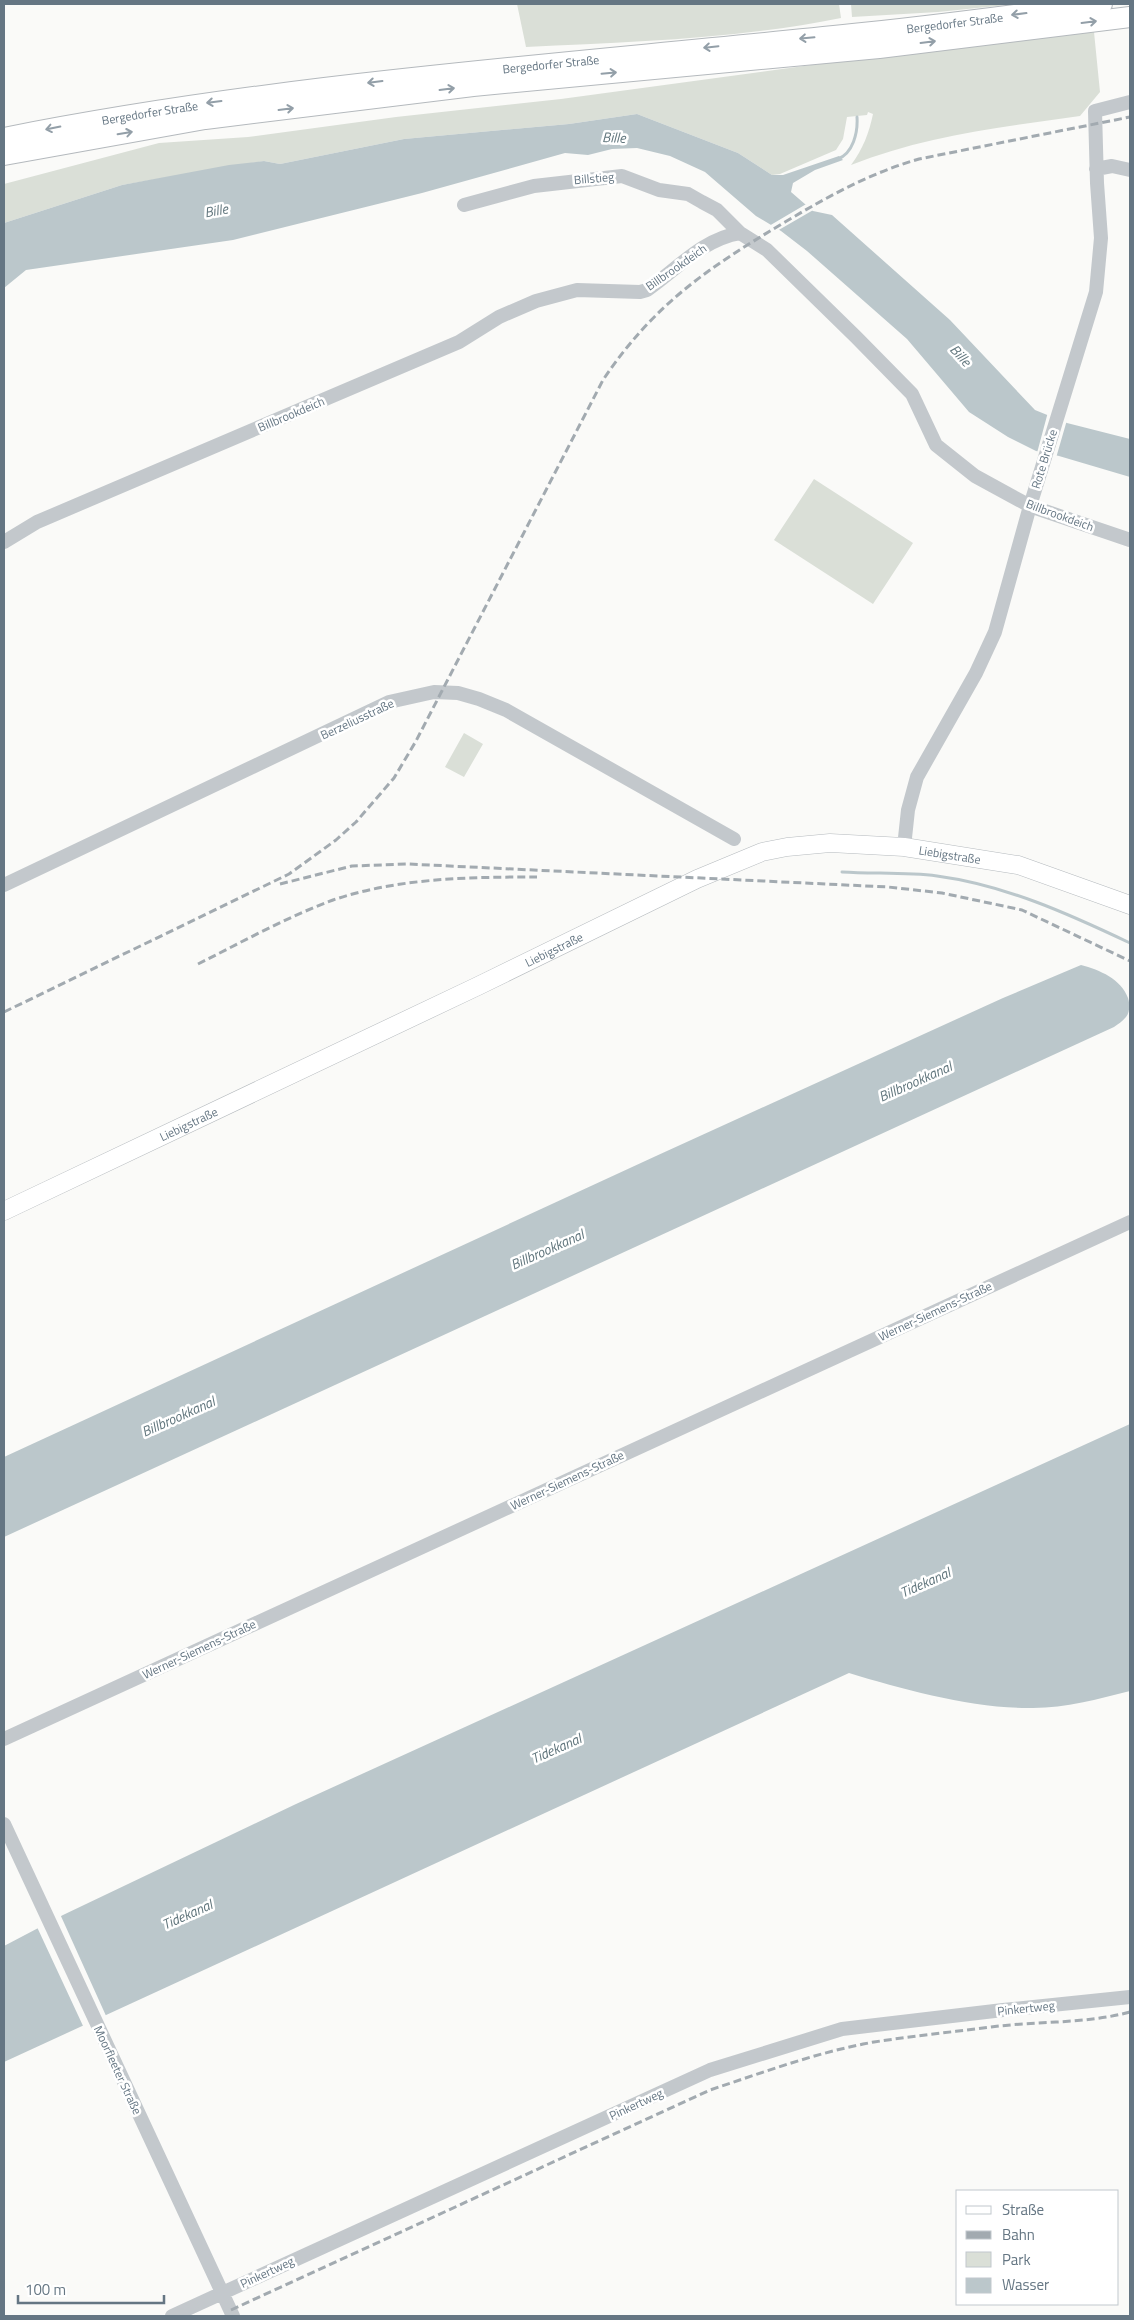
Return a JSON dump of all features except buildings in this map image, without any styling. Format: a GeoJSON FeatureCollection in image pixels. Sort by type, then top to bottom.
{"type":"FeatureCollection","features":[{"type":"Feature","properties":{"kind":"highway","name":"Bergedorfer Straße"},"geometry":{"type":"LineString","coordinates":[[4,138],[136,114],[204,104],[460,72],[854,34],[1102,4]]}},
{"type":"Feature","properties":{"kind":"highway","name":"Bergedorfer Straße"},"geometry":{"type":"LineString","coordinates":[[4,155],[205,119],[473,86],[879,48],[1130,17]]}},
{"type":"Feature","properties":{"kind":"main road","name":"Liebigstraße"},"geometry":{"type":"LineString","coordinates":[[4,1211],[478,986],[688,883],[747,857],[787,846],[848,843],[904,847],[1018,865],[1130,904]]}},
{"type":"Feature","properties":{"kind":"street","name":"Rote Brücke"},"geometry":{"type":"LineString","coordinates":[[904,847],[908,810],[917,777],[976,673],[995,632],[1030,506],[1096,292],[1101,238],[1096,169],[1095,111],[1130,102]]}},
{"type":"Feature","properties":{"kind":"street"},"geometry":{"type":"LineString","coordinates":[[1096,169],[1112,166],[1130,170]]}},
{"type":"Feature","properties":{"kind":"street","name":"Billstieg"},"geometry":{"type":"LineString","coordinates":[[464,205],[534,186],[622,176],[659,190],[688,194],[717,210],[740,233]]}},
{"type":"Feature","properties":{"kind":"street","name":"Billbrookdeich"},"geometry":{"type":"LineString","coordinates":[[4,542],[44,519],[459,342],[488,322],[536,301],[577,290],[640,292],[647,290],[713,241],[727,235],[740,233],[767,250],[912,394],[936,445],[975,476],[1030,506],[1130,540]]}},
{"type":"Feature","properties":{"kind":"street","name":"Berzeliusstraße"},"geometry":{"type":"LineString","coordinates":[[4,885],[389,702],[434,692],[458,693],[506,710],[734,839]]}},
{"type":"Feature","properties":{"kind":"street","name":"Werner-Siemens-Straße"},"geometry":{"type":"LineString","coordinates":[[4,1739],[1130,1222]]}},
{"type":"Feature","properties":{"kind":"street","name":"Moorfleeter Straße"},"geometry":{"type":"LineString","coordinates":[[4,1824],[233,2316]]}},
{"type":"Feature","properties":{"kind":"street","name":"Pinkertweg"},"geometry":{"type":"LineString","coordinates":[[172,2316],[701,2074],[766,2052],[842,2029],[1130,1997]]}},
{"type":"Feature","properties":{"kind":"green space"},"geometry":{"type":"Polygon","coordinates":[[[517,4],[839,4],[841,18],[763,31],[724,35],[526,47],[517,4]]]}},
{"type":"Feature","properties":{"kind":"green space"},"geometry":{"type":"Polygon","coordinates":[[[851,4],[1016,4],[938,12],[852,17],[851,4]]]}},
{"type":"Feature","properties":{"kind":"green space"},"geometry":{"type":"Polygon","coordinates":[[[1094,32],[1100,92],[1080,116],[935,140],[879,155],[851,165],[862,147],[870,128],[873,114],[868,112],[867,115],[847,117],[843,139],[836,150],[780,174],[772,175],[738,153],[637,114],[569,124],[404,139],[280,164],[264,161],[122,185],[4,223],[4,184],[159,143],[248,137],[396,117],[561,99],[833,62],[1094,32]]]}},
{"type":"Feature","properties":{"kind":"green space"},"geometry":{"type":"Polygon","coordinates":[[[814,479],[913,543],[873,604],[774,540],[814,479]]]}},
{"type":"Feature","properties":{"kind":"green space"},"geometry":{"type":"Polygon","coordinates":[[[464,733],[483,744],[464,777],[445,767],[464,733]]]}},
{"type":"Feature","properties":{"kind":"water","name":"Bille"},"geometry":{"type":"Polygon","coordinates":[[[637,114],[738,153],[772,175],[783,175],[839,156],[843,160],[815,170],[793,183],[791,192],[813,211],[832,215],[950,320],[1035,410],[1067,423],[1130,439],[1130,477],[1036,451],[1008,437],[969,412],[907,339],[807,251],[781,231],[756,216],[705,172],[670,156],[637,148],[612,149],[588,155],[565,153],[422,193],[233,240],[26,270],[4,288],[4,223],[122,185],[229,165],[264,161],[280,164],[404,139],[569,124],[637,114]]]}},
{"type":"Feature","properties":{"kind":"water","name":"Billbrookkanal"},"geometry":{"type":"Polygon","coordinates":[[[1081,965],[1109,976],[1125,991],[1129,1003],[1128,1013],[1114,1027],[4,1537],[4,1457],[656,1156],[1003,998],[1081,965]]]}},
{"type":"Feature","properties":{"kind":"water","name":"Tidekanal"},"geometry":{"type":"Polygon","coordinates":[[[1130,1424],[1130,1691],[1082,1703],[1033,1708],[1010,1707],[964,1702],[940,1697],[849,1673],[4,2062],[4,1946],[63,1915],[296,1804],[1130,1424]]]}},
{"type":"Feature","properties":{"kind":"pier"},"geometry":{"type":"Polygon","coordinates":[[[808,203],[815,209],[777,231],[769,226],[808,203]]]}},
{"type":"Feature","properties":{"kind":"pier"},"geometry":{"type":"Polygon","coordinates":[[[1048,412],[1067,420],[1056,458],[1037,453],[1048,412]]]}},
{"type":"Feature","properties":{"kind":"pier"},"geometry":{"type":"Polygon","coordinates":[[[60,1914],[107,2018],[84,2028],[37,1927],[60,1914]]]}},
{"type":"Feature","properties":{"kind":"waterway"},"geometry":{"type":"LineString","coordinates":[[838,159],[847,152],[854,142],[857,117]]}},
{"type":"Feature","properties":{"kind":"waterway"},"geometry":{"type":"LineString","coordinates":[[842,872],[937,876],[987,886],[1060,911],[1130,943]]}},
{"type":"Feature","properties":{"kind":"railway"},"geometry":{"type":"LineString","coordinates":[[4,1012],[289,874],[336,840],[356,822],[394,778],[416,741],[603,380],[622,353],[642,330],[684,290],[731,255],[785,222],[834,194],[884,171],[919,159],[1130,117]]}},
{"type":"Feature","properties":{"kind":"railway"},"geometry":{"type":"LineString","coordinates":[[280,884],[352,866],[408,864],[888,887],[942,893],[1022,910],[1130,961]]}},
{"type":"Feature","properties":{"kind":"railway"},"geometry":{"type":"LineString","coordinates":[[198,964],[299,914],[333,900],[358,893],[383,887],[433,880],[537,877]]}},
{"type":"Feature","properties":{"kind":"railway"},"geometry":{"type":"LineString","coordinates":[[231,2310],[710,2090],[832,2051],[874,2042],[1008,2025],[1096,2019],[1130,2012]]}}]}
